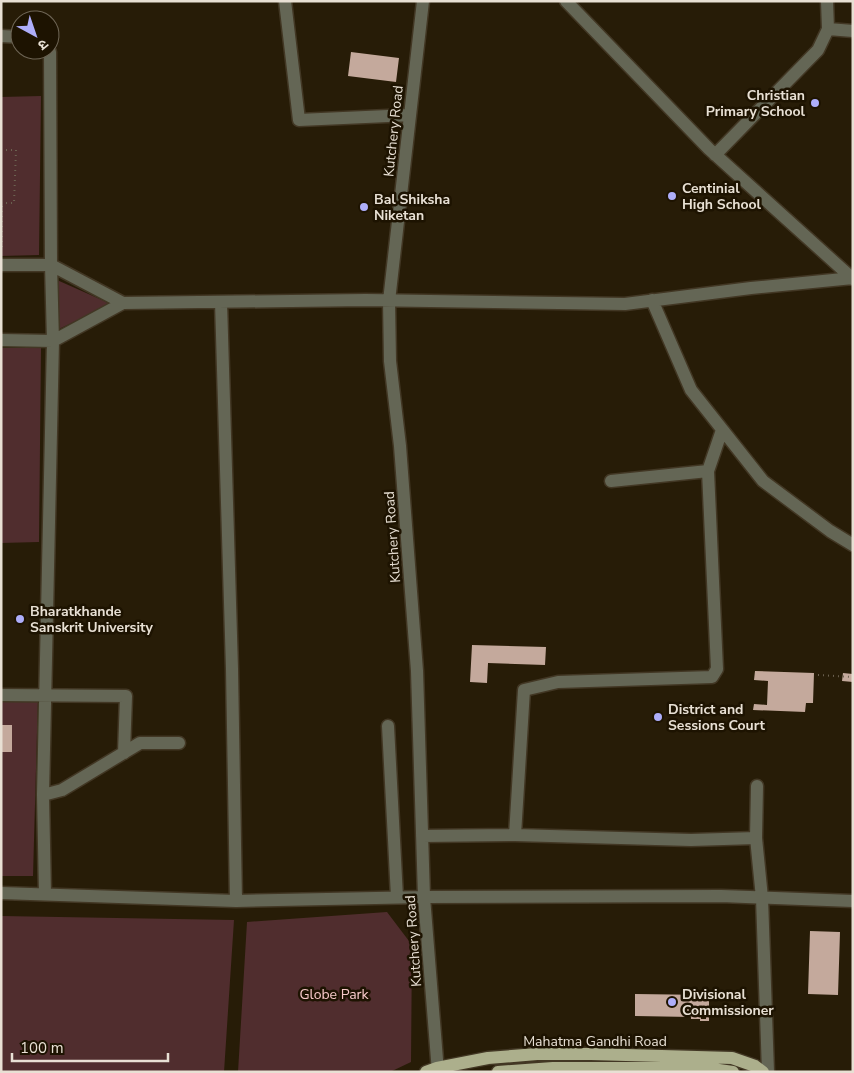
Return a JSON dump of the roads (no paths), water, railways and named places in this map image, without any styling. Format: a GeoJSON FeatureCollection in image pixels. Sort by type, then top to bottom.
{"type":"FeatureCollection","features":[{"type":"Feature","properties":{"kind":"main road","name":"Mahatma Gandhi Road"},"geometry":{"type":"LineString","coordinates":[[434,1070],[488,1058],[537,1054],[733,1072]]}},
{"type":"Feature","properties":{"kind":"main road","name":"Mahatma Gandhi Road"},"geometry":{"type":"LineString","coordinates":[[498,1072],[628,1061],[732,1058],[755,1066],[763,1072]]}},
{"type":"Feature","properties":{"kind":"street"},"geometry":{"type":"LineString","coordinates":[[285,1],[299,120],[410,115]]}},
{"type":"Feature","properties":{"kind":"street","name":"Kutchery Road"},"geometry":{"type":"LineString","coordinates":[[423,1],[389,301],[390,361],[400,446],[417,671],[424,897],[434,1070]]}},
{"type":"Feature","properties":{"kind":"street"},"geometry":{"type":"LineString","coordinates":[[566,1],[715,155],[853,278]]}},
{"type":"Feature","properties":{"kind":"street"},"geometry":{"type":"LineString","coordinates":[[715,155],[818,50],[828,29],[827,1]]}},
{"type":"Feature","properties":{"kind":"street"},"geometry":{"type":"LineString","coordinates":[[828,29],[853,31]]}},
{"type":"Feature","properties":{"kind":"street"},"geometry":{"type":"LineString","coordinates":[[45,894],[43,795],[53,340],[50,265],[50,60]]}},
{"type":"Feature","properties":{"kind":"street"},"geometry":{"type":"LineString","coordinates":[[1,265],[50,265],[124,303]]}},
{"type":"Feature","properties":{"kind":"street"},"geometry":{"type":"LineString","coordinates":[[1,340],[53,340],[124,303],[389,301],[625,304],[853,278]]}},
{"type":"Feature","properties":{"kind":"street"},"geometry":{"type":"LineString","coordinates":[[652,300],[691,390],[763,482],[830,531],[853,545]]}},
{"type":"Feature","properties":{"kind":"street"},"geometry":{"type":"LineString","coordinates":[[221,302],[232,669],[236,901]]}},
{"type":"Feature","properties":{"kind":"street"},"geometry":{"type":"LineString","coordinates":[[515,835],[524,690],[558,682],[712,676],[716,669],[708,471],[722,430]]}},
{"type":"Feature","properties":{"kind":"street"},"geometry":{"type":"LineString","coordinates":[[611,481],[708,471]]}},
{"type":"Feature","properties":{"kind":"street"},"geometry":{"type":"LineString","coordinates":[[1,695],[126,696],[124,752]]}},
{"type":"Feature","properties":{"kind":"street"},"geometry":{"type":"LineString","coordinates":[[388,726],[397,897]]}},
{"type":"Feature","properties":{"kind":"street"},"geometry":{"type":"LineString","coordinates":[[43,795],[62,790],[140,743],[179,742]]}},
{"type":"Feature","properties":{"kind":"street"},"geometry":{"type":"LineString","coordinates":[[757,786],[756,838],[762,898],[768,1072]]}},
{"type":"Feature","properties":{"kind":"street"},"geometry":{"type":"LineString","coordinates":[[422,836],[515,835],[690,840],[756,838]]}},
{"type":"Feature","properties":{"kind":"street"},"geometry":{"type":"LineString","coordinates":[[1,893],[236,901],[397,897],[722,896],[853,901]]}},
{"type":"Feature","properties":{"kind":"place","name":"Christian Primary School"},"geometry":{"type":"Point","coordinates":[815,103]}},
{"type":"Feature","properties":{"kind":"place","name":"Centinial High School"},"geometry":{"type":"Point","coordinates":[672,196]}},
{"type":"Feature","properties":{"kind":"place","name":"Bal Shiksha Niketan"},"geometry":{"type":"Point","coordinates":[364,207]}},
{"type":"Feature","properties":{"kind":"place","name":"Bharatkhande Sanskrit University"},"geometry":{"type":"Point","coordinates":[20,619]}},
{"type":"Feature","properties":{"kind":"place","name":"District and Sessions Court"},"geometry":{"type":"Point","coordinates":[658,717]}},
{"type":"Feature","properties":{"kind":"place","name":"Divisional Commissioner"},"geometry":{"type":"Point","coordinates":[672,1002]}},
{"type":"Feature","properties":{"kind":"park label","name":"Globe Park"},"geometry":{"type":"Point","coordinates":[334,994]}}]}
